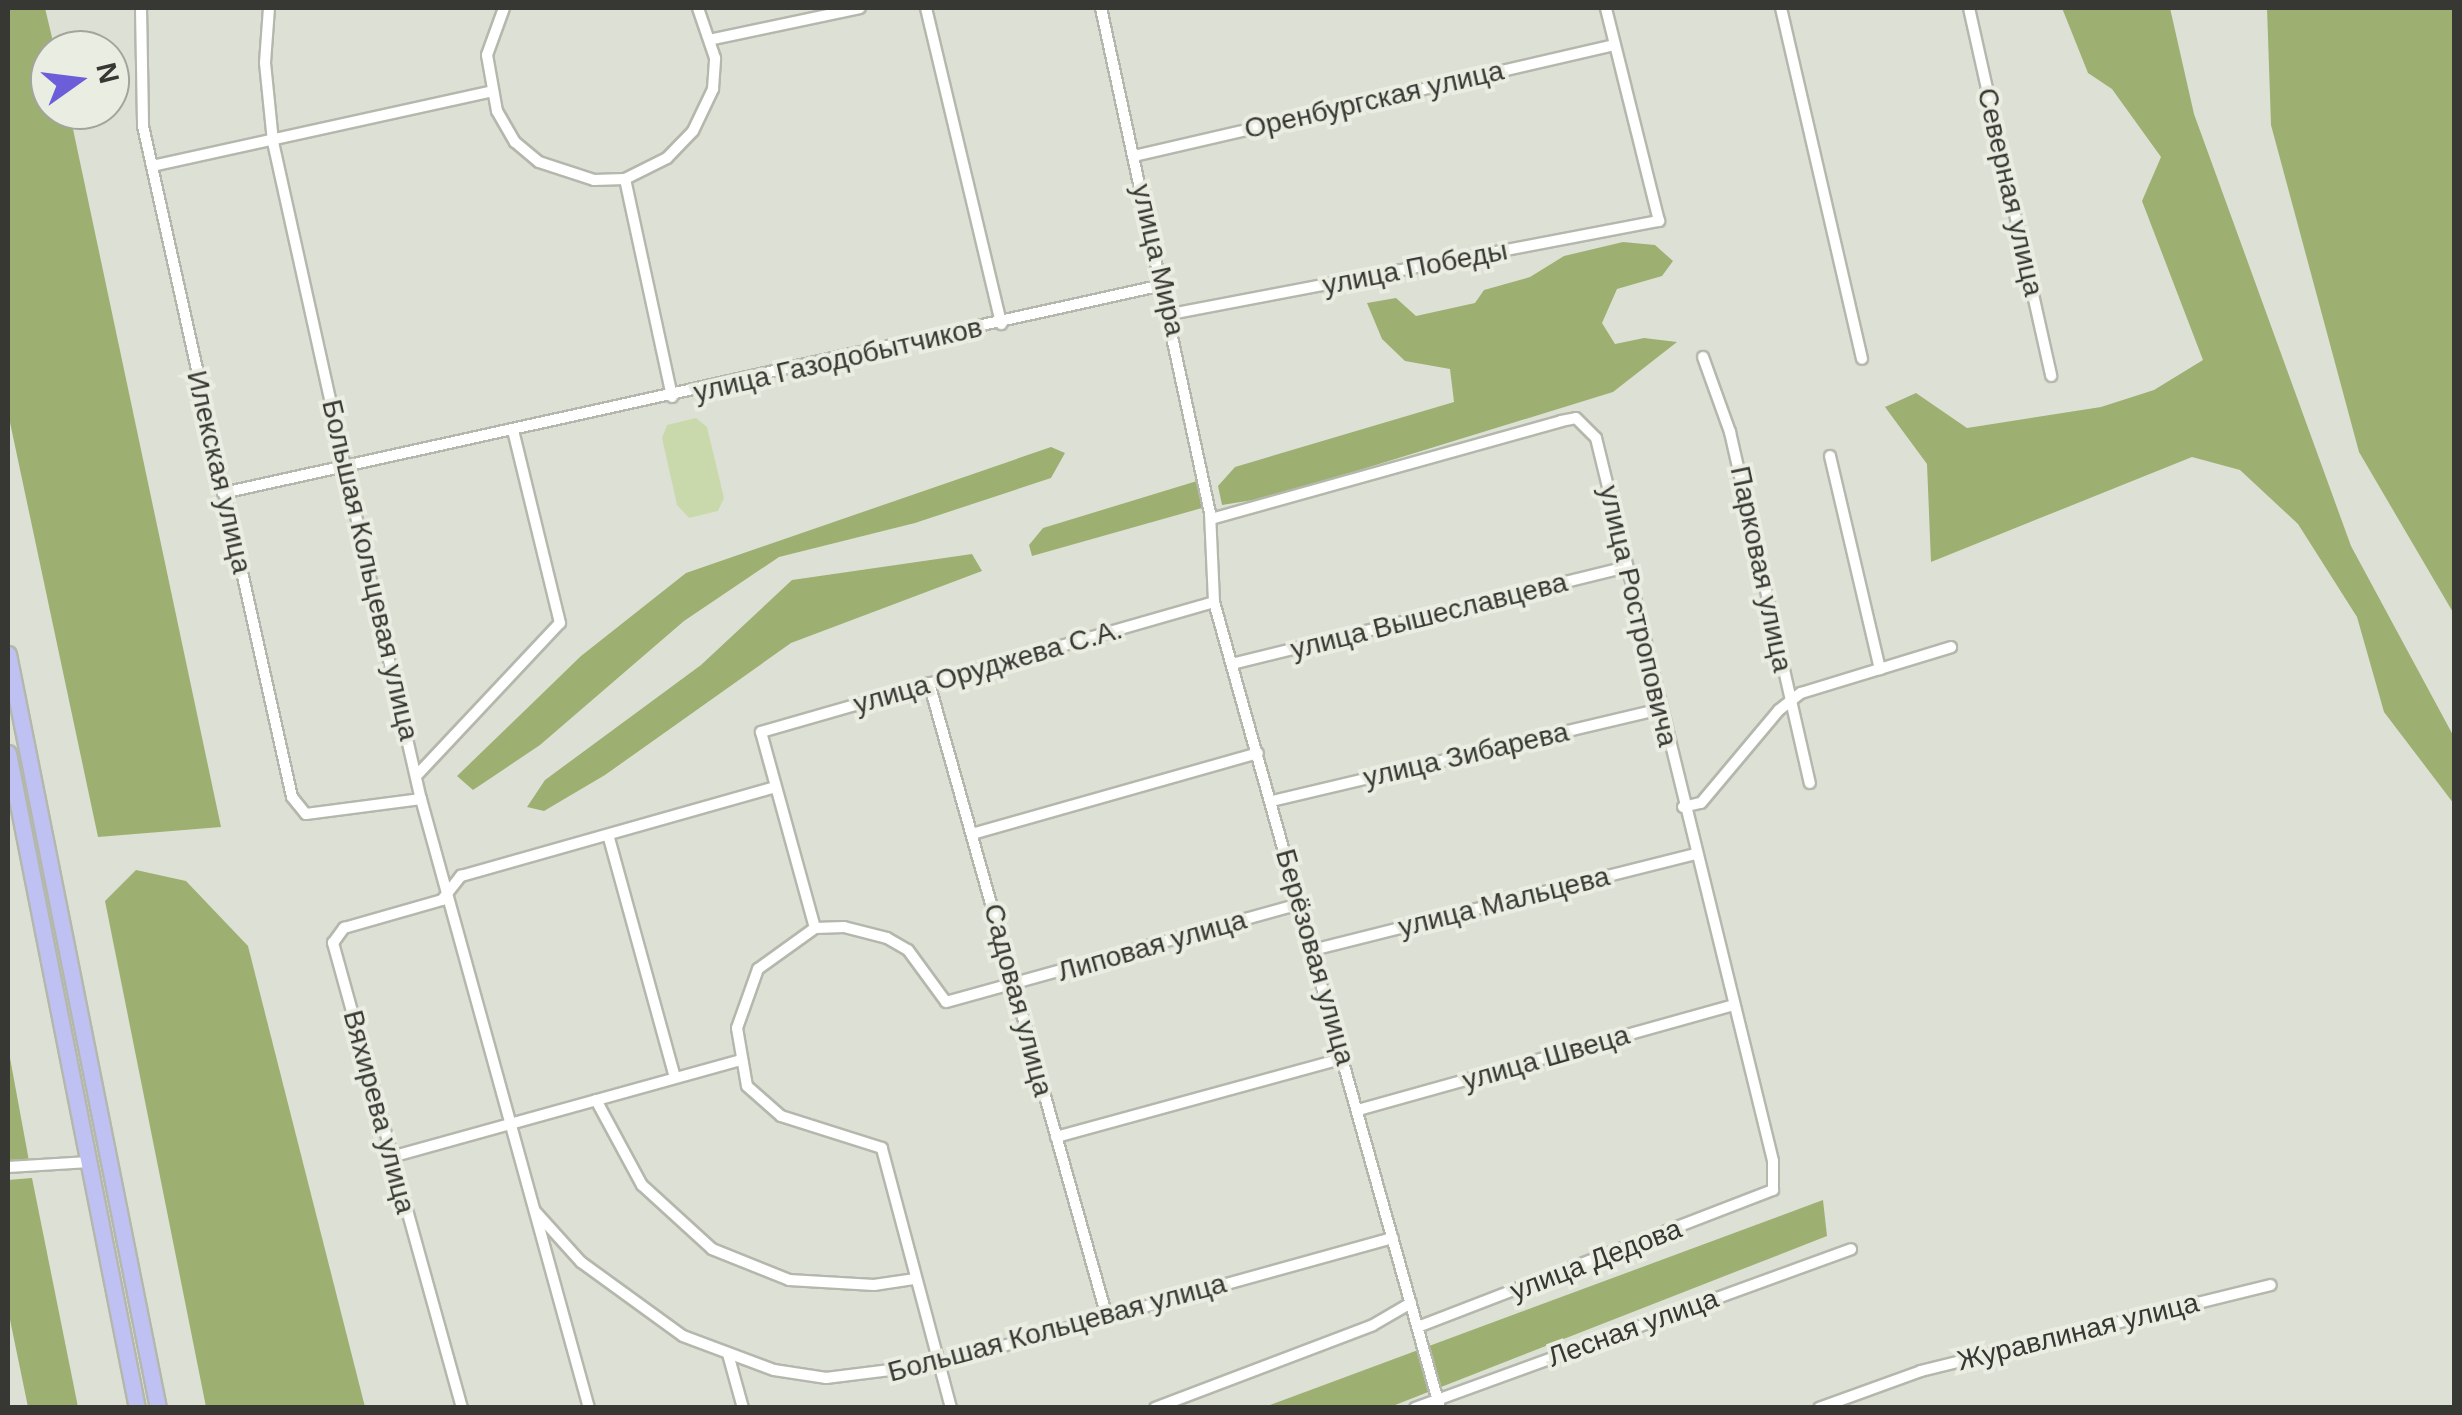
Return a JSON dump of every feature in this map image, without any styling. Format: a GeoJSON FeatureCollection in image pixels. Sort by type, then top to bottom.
{"type":"FeatureCollection","features":[{"type":"Feature","properties":{"kind":"highway"},"geometry":{"type":"LineString","coordinates":[[8,654],[158,1408]]}},
{"type":"Feature","properties":{"kind":"highway"},"geometry":{"type":"LineString","coordinates":[[8,753],[138,1408]]}},
{"type":"Feature","properties":{"kind":"street","name":"Илекская улица"},"geometry":{"type":"LineString","coordinates":[[141,8],[139,80],[152,166],[295,806],[314,814],[422,799]]}},
{"type":"Feature","properties":{"kind":"street","name":"Большая Кольцевая улица"},"geometry":{"type":"LineString","coordinates":[[269,8],[264,63],[272,142],[345,468],[422,799],[589,1408]]}},
{"type":"Feature","properties":{"kind":"street"},"geometry":{"type":"LineString","coordinates":[[504,8],[487,55],[489,92],[516,142],[539,162],[571,175],[626,179],[667,158],[693,131],[713,90],[713,39],[698,8]]}},
{"type":"Feature","properties":{"kind":"street"},"geometry":{"type":"LineString","coordinates":[[713,39],[860,8]]}},
{"type":"Feature","properties":{"kind":"street"},"geometry":{"type":"LineString","coordinates":[[926,8],[1001,324]]}},
{"type":"Feature","properties":{"kind":"street","name":"улица Мира"},"geometry":{"type":"LineString","coordinates":[[1101,8],[1211,516]]}},
{"type":"Feature","properties":{"kind":"street"},"geometry":{"type":"LineString","coordinates":[[1606,8],[1614,45]]}},
{"type":"Feature","properties":{"kind":"street"},"geometry":{"type":"LineString","coordinates":[[1781,8],[1862,359]]}},
{"type":"Feature","properties":{"kind":"street","name":"Северная улица"},"geometry":{"type":"LineString","coordinates":[[1969,8],[2051,376]]}},
{"type":"Feature","properties":{"kind":"street","name":"Оренбургская улица"},"geometry":{"type":"LineString","coordinates":[[1134,156],[1614,45]]}},
{"type":"Feature","properties":{"kind":"street","name":"улица Победы"},"geometry":{"type":"LineString","coordinates":[[1170,314],[1658,222],[1614,45]]}},
{"type":"Feature","properties":{"kind":"street"},"geometry":{"type":"LineString","coordinates":[[152,166],[489,92]]}},
{"type":"Feature","properties":{"kind":"street"},"geometry":{"type":"LineString","coordinates":[[626,179],[672,397]]}},
{"type":"Feature","properties":{"kind":"street","name":"улица Газодобытчиков"},"geometry":{"type":"LineString","coordinates":[[223,493],[1001,324],[1163,284]]}},
{"type":"Feature","properties":{"kind":"street","name":"Парковая улица"},"geometry":{"type":"LineString","coordinates":[[1703,358],[1730,432],[1778,628],[1788,701],[1810,783]]}},
{"type":"Feature","properties":{"kind":"street","name":"улица Ростроповича"},"geometry":{"type":"LineString","coordinates":[[1211,516],[1576,418],[1596,438],[1683,807],[1773,1161],[1773,1190]]}},
{"type":"Feature","properties":{"kind":"street"},"geometry":{"type":"LineString","coordinates":[[418,774],[560,623],[512,430]]}},
{"type":"Feature","properties":{"kind":"street"},"geometry":{"type":"LineString","coordinates":[[1830,456],[1880,669]]}},
{"type":"Feature","properties":{"kind":"street","name":"Берёзовая улица"},"geometry":{"type":"LineString","coordinates":[[1211,516],[1214,602],[1439,1403]]}},
{"type":"Feature","properties":{"kind":"street","name":"улица Вышеславцева"},"geometry":{"type":"LineString","coordinates":[[1232,664],[1626,567]]}},
{"type":"Feature","properties":{"kind":"street","name":"улица Оруджева С.А."},"geometry":{"type":"LineString","coordinates":[[775,787],[762,732],[1214,602]]}},
{"type":"Feature","properties":{"kind":"street"},"geometry":{"type":"LineString","coordinates":[[1683,807],[1701,803],[1788,701],[1952,647]]}},
{"type":"Feature","properties":{"kind":"street","name":"Садовая улица"},"geometry":{"type":"LineString","coordinates":[[928,683],[1106,1318]]}},
{"type":"Feature","properties":{"kind":"street","name":"улица Зибарева"},"geometry":{"type":"LineString","coordinates":[[1272,802],[1660,709]]}},
{"type":"Feature","properties":{"kind":"street"},"geometry":{"type":"LineString","coordinates":[[972,834],[1258,753]]}},
{"type":"Feature","properties":{"kind":"street"},"geometry":{"type":"LineString","coordinates":[[448,890],[461,876],[609,838],[775,787],[815,928],[758,970],[744,997],[738,1061],[747,1086],[781,1116],[882,1148],[951,1408]]}},
{"type":"Feature","properties":{"kind":"street"},"geometry":{"type":"LineString","coordinates":[[609,838],[675,1077]]}},
{"type":"Feature","properties":{"kind":"street","name":"улица Мальцева"},"geometry":{"type":"LineString","coordinates":[[1313,950],[1695,854]]}},
{"type":"Feature","properties":{"kind":"street","name":"Вяхирева улица"},"geometry":{"type":"LineString","coordinates":[[448,890],[432,905],[344,928],[333,943],[462,1408]]}},
{"type":"Feature","properties":{"kind":"street","name":"Липовая улица"},"geometry":{"type":"LineString","coordinates":[[815,928],[887,938],[925,968],[946,1002],[1300,904]]}},
{"type":"Feature","properties":{"kind":"street","name":"улица Швеца"},"geometry":{"type":"LineString","coordinates":[[1358,1110],[1734,1005]]}},
{"type":"Feature","properties":{"kind":"street"},"geometry":{"type":"LineString","coordinates":[[1056,1136],[1344,1058]]}},
{"type":"Feature","properties":{"kind":"street"},"geometry":{"type":"LineString","coordinates":[[391,1157],[738,1061]]}},
{"type":"Feature","properties":{"kind":"street"},"geometry":{"type":"LineString","coordinates":[[596,1100],[642,1184],[712,1248],[789,1280],[874,1285],[914,1280]]}},
{"type":"Feature","properties":{"kind":"street"},"geometry":{"type":"LineString","coordinates":[[8,1167],[89,1162]]}},
{"type":"Feature","properties":{"kind":"street","name":"улица Дедова"},"geometry":{"type":"LineString","coordinates":[[1418,1327],[1773,1190]]}},
{"type":"Feature","properties":{"kind":"street","name":"Большая Кольцевая улица"},"geometry":{"type":"LineString","coordinates":[[532,1207],[581,1262],[630,1302],[683,1336],[728,1354],[826,1378],[938,1364],[1393,1238]]}},
{"type":"Feature","properties":{"kind":"street","name":"Лесная улица"},"geometry":{"type":"LineString","coordinates":[[1415,1408],[1439,1403],[1851,1250]]}},
{"type":"Feature","properties":{"kind":"street","name":"Журавлиная улица"},"geometry":{"type":"LineString","coordinates":[[1819,1408],[1885,1382],[2271,1285]]}},
{"type":"Feature","properties":{"kind":"street"},"geometry":{"type":"LineString","coordinates":[[1155,1408],[1372,1325],[1411,1303]]}},
{"type":"Feature","properties":{"kind":"street"},"geometry":{"type":"LineString","coordinates":[[728,1354],[743,1408]]}},
{"type":"Feature","properties":{"kind":"green space"},"geometry":{"type":"Polygon","coordinates":[[[8,8],[45,8],[50,30],[30,30],[30,130],[73,130],[221,827],[98,837],[8,413],[8,8]]]}},
{"type":"Feature","properties":{"kind":"green space"},"geometry":{"type":"Polygon","coordinates":[[[2062,8],[2170,8],[2194,114],[2351,546],[2454,737],[2454,804],[2384,712],[2357,617],[2298,524],[2240,470],[2192,457],[1931,562],[1927,464],[1885,407],[1916,393],[1967,428],[2101,407],[2154,390],[2203,360],[2142,201],[2161,157],[2112,89],[2088,73],[2062,8]]]}},
{"type":"Feature","properties":{"kind":"green space"},"geometry":{"type":"Polygon","coordinates":[[[2267,8],[2454,8],[2454,614],[2359,452],[2271,125],[2267,8]]]}},
{"type":"Feature","properties":{"kind":"green space"},"geometry":{"type":"Polygon","coordinates":[[[1623,242],[1655,245],[1673,261],[1662,276],[1617,289],[1602,323],[1615,344],[1644,338],[1677,342],[1613,392],[1272,497],[1222,505],[1218,486],[1235,467],[1454,402],[1450,369],[1405,361],[1382,339],[1367,303],[1396,298],[1416,316],[1475,303],[1484,290],[1530,277],[1564,256],[1623,242]]]}},
{"type":"Feature","properties":{"kind":"green space"},"geometry":{"type":"Polygon","coordinates":[[[696,418],[707,427],[724,498],[718,511],[689,518],[677,505],[662,438],[667,425],[696,418]]]}},
{"type":"Feature","properties":{"kind":"green space"},"geometry":{"type":"Polygon","coordinates":[[[1051,447],[1065,453],[1051,478],[915,523],[779,557],[684,621],[540,745],[473,790],[457,776],[581,656],[686,573],[1051,447]]]}},
{"type":"Feature","properties":{"kind":"green space"},"geometry":{"type":"Polygon","coordinates":[[[1197,481],[1202,508],[1032,556],[1029,545],[1043,528],[1197,481]]]}},
{"type":"Feature","properties":{"kind":"green space"},"geometry":{"type":"Polygon","coordinates":[[[972,554],[982,571],[791,643],[605,775],[544,811],[527,807],[545,780],[701,665],[792,580],[972,554]]]}},
{"type":"Feature","properties":{"kind":"green space"},"geometry":{"type":"Polygon","coordinates":[[[136,870],[186,881],[248,946],[365,1407],[206,1407],[105,901],[136,870]]]}},
{"type":"Feature","properties":{"kind":"green space"},"geometry":{"type":"Polygon","coordinates":[[[8,1047],[29,1161],[8,1162],[8,1047]]]}},
{"type":"Feature","properties":{"kind":"green space"},"geometry":{"type":"Polygon","coordinates":[[[32,1178],[78,1407],[28,1407],[8,1310],[8,1180],[32,1178]]]}},
{"type":"Feature","properties":{"kind":"green space"},"geometry":{"type":"Polygon","coordinates":[[[1823,1200],[1827,1236],[1390,1407],[1262,1408],[1823,1200]]]}}]}
